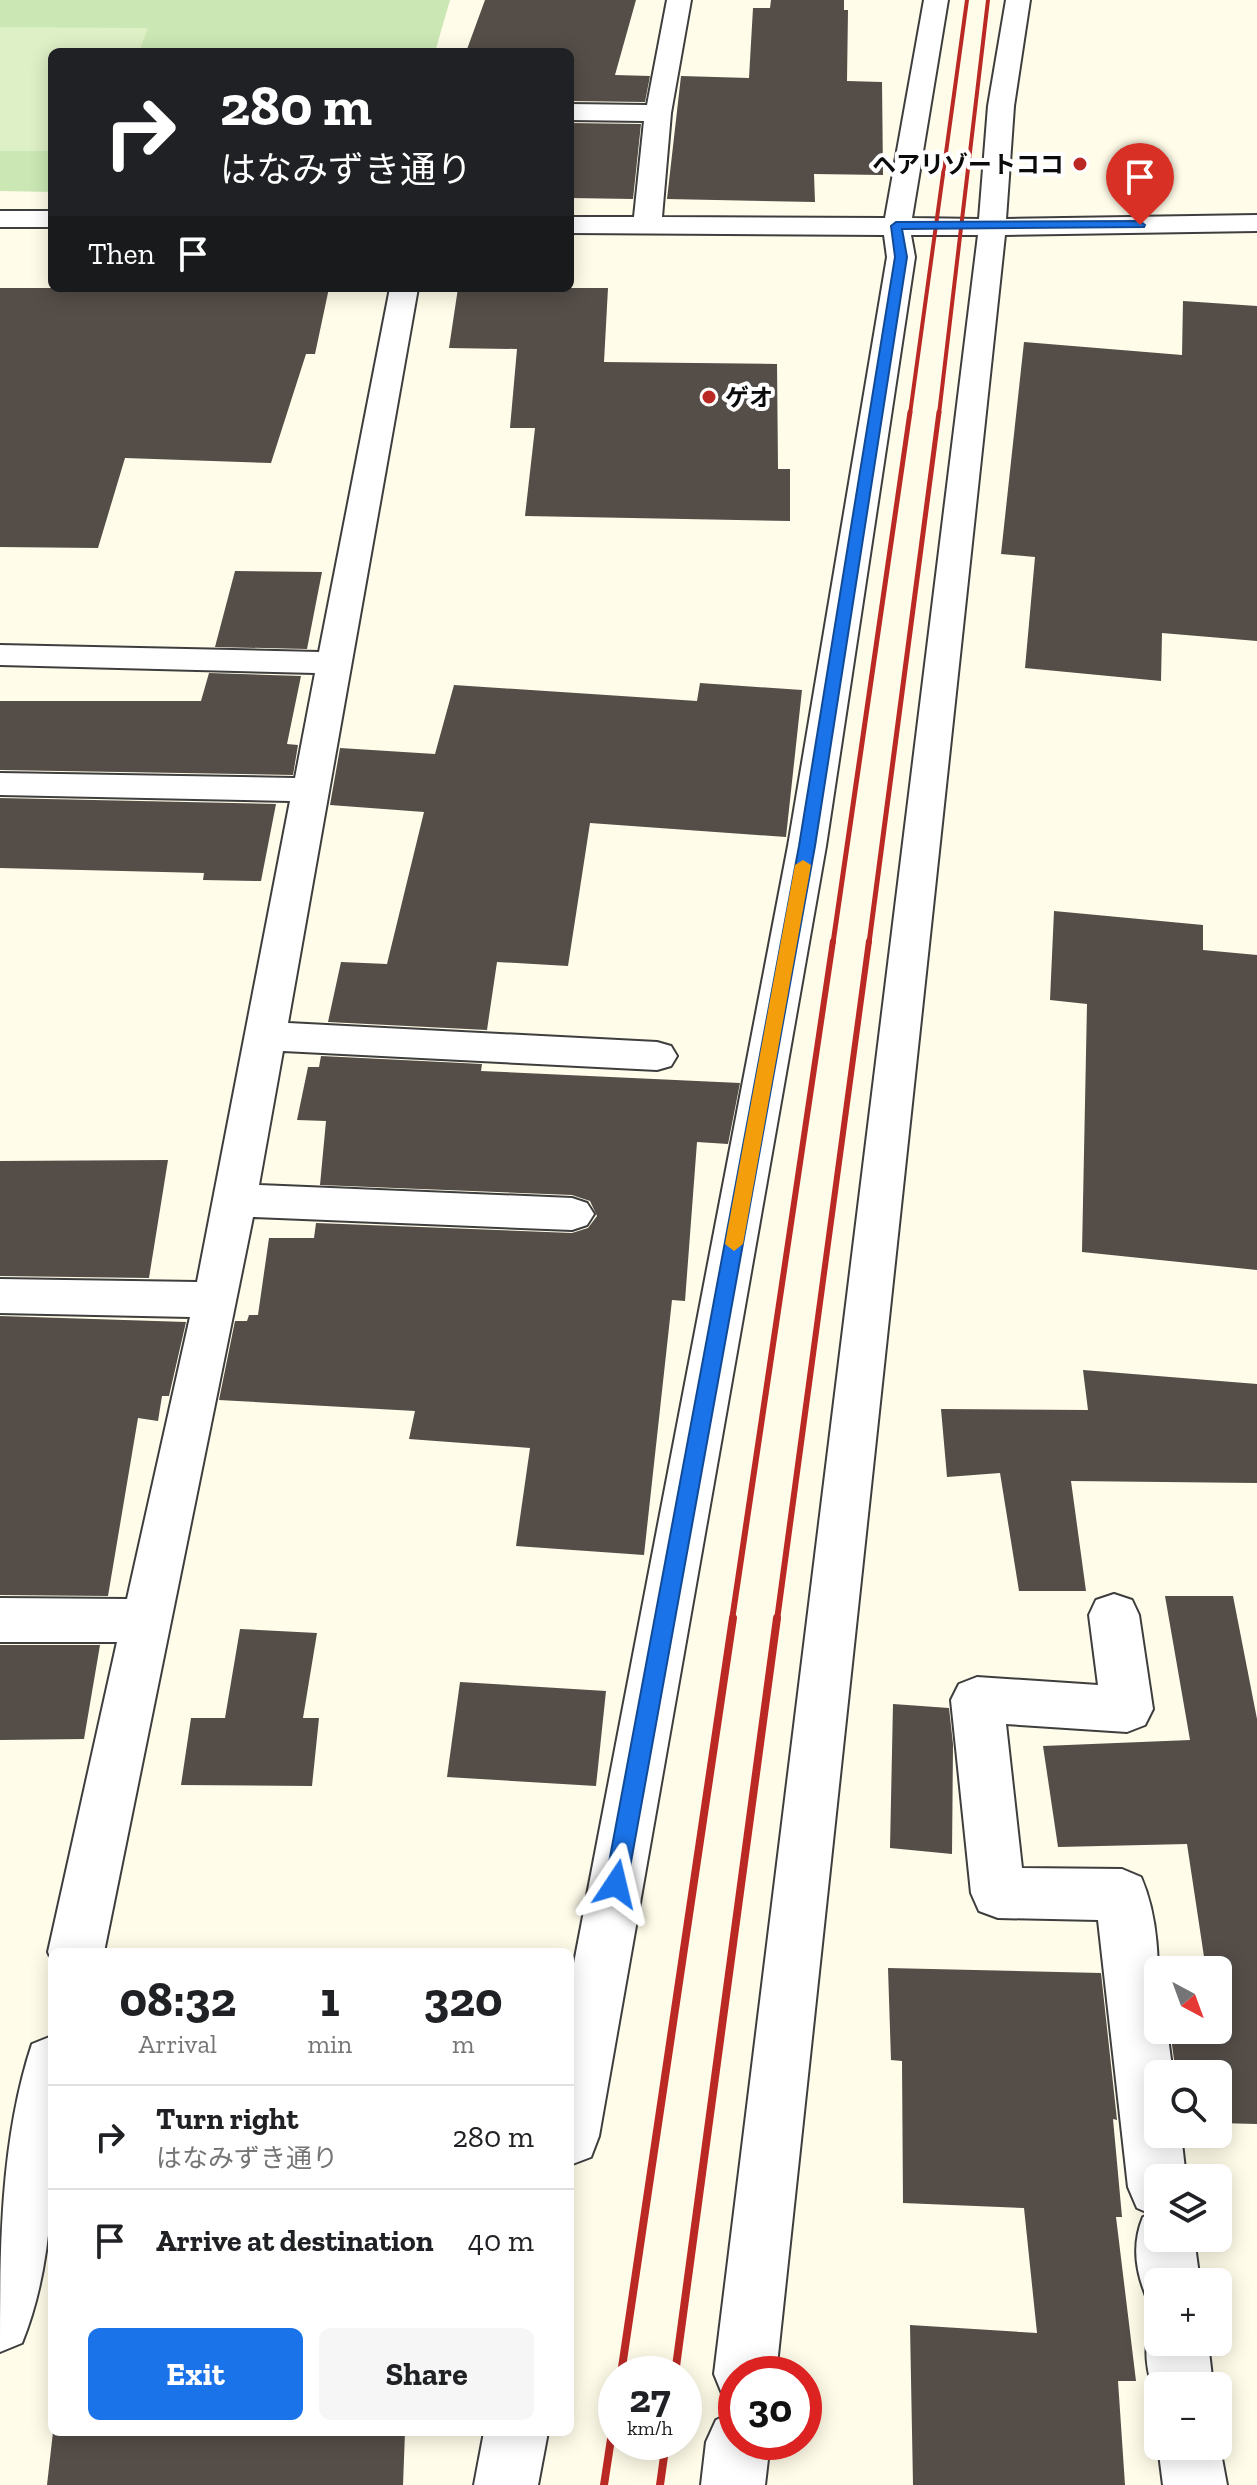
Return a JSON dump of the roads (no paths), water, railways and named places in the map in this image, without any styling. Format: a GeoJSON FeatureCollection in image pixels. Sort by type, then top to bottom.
{"type":"FeatureCollection","features":[{"type":"Feature","properties":{"kind":"street"},"geometry":{"type":"LineString","coordinates":[[647,226],[658,113],[679,0]]}},
{"type":"Feature","properties":{"kind":"street"},"geometry":{"type":"LineString","coordinates":[[574,2114],[807,846],[901,257],[896,226],[903,202],[936,0]]}},
{"type":"Feature","properties":{"kind":"street"},"geometry":{"type":"LineString","coordinates":[[747,2356],[993,227],[1001,106],[1018,0]]}},
{"type":"Feature","properties":{"kind":"street"},"geometry":{"type":"LineString","coordinates":[[574,112],[658,113]]}},
{"type":"Feature","properties":{"kind":"street"},"geometry":{"type":"LineString","coordinates":[[0,219],[48,219]]}},
{"type":"Feature","properties":{"kind":"street"},"geometry":{"type":"LineString","coordinates":[[574,225],[993,227],[1257,223]]}},
{"type":"Feature","properties":{"kind":"street"},"geometry":{"type":"LineString","coordinates":[[77,1948],[216,1300],[403,292]]}},
{"type":"Feature","properties":{"kind":"street"},"geometry":{"type":"LineString","coordinates":[[0,655],[332,663]]}},
{"type":"Feature","properties":{"kind":"street"},"geometry":{"type":"LineString","coordinates":[[0,784],[309,790]]}},
{"type":"Feature","properties":{"kind":"street"},"geometry":{"type":"LineString","coordinates":[[265,1036],[558,1034],[657,1056]]}},
{"type":"Feature","properties":{"kind":"street"},"geometry":{"type":"LineString","coordinates":[[234,1200],[572,1214]]}},
{"type":"Feature","properties":{"kind":"street"},"geometry":{"type":"LineString","coordinates":[[0,1296],[216,1300]]}},
{"type":"Feature","properties":{"kind":"street"},"geometry":{"type":"LineString","coordinates":[[1114,1615],[1127,1709],[977,1700],[998,1893],[1122,1895],[1155,2164]]}},
{"type":"Feature","properties":{"kind":"street"},"geometry":{"type":"LineString","coordinates":[[0,1620],[147,1621]]}},
{"type":"Feature","properties":{"kind":"street"},"geometry":{"type":"LineString","coordinates":[[0,2321],[48,2084]]}},
{"type":"Feature","properties":{"kind":"street"},"geometry":{"type":"LineString","coordinates":[[506,2485],[515,2436]]}},
{"type":"Feature","properties":{"kind":"street"},"geometry":{"type":"LineString","coordinates":[[733,2485],[736,2460]]}},
{"type":"Feature","properties":{"kind":"street"},"geometry":{"type":"LineString","coordinates":[[1192,2460],[1195,2485]]}},
{"type":"Feature","properties":{"kind":"railway"},"geometry":{"type":"LineString","coordinates":[[910,414],[967,0]]}},
{"type":"Feature","properties":{"kind":"railway"},"geometry":{"type":"LineString","coordinates":[[939,414],[988,0]]}},
{"type":"Feature","properties":{"kind":"railway"},"geometry":{"type":"LineString","coordinates":[[833,943],[910,412]]}},
{"type":"Feature","properties":{"kind":"railway"},"geometry":{"type":"LineString","coordinates":[[869,943],[939,412]]}},
{"type":"Feature","properties":{"kind":"railway"},"geometry":{"type":"LineString","coordinates":[[732,1620],[833,941]]}},
{"type":"Feature","properties":{"kind":"railway"},"geometry":{"type":"LineString","coordinates":[[777,1620],[869,941]]}},
{"type":"Feature","properties":{"kind":"railway"},"geometry":{"type":"LineString","coordinates":[[624,2356],[733,1618]]}},
{"type":"Feature","properties":{"kind":"railway"},"geometry":{"type":"LineString","coordinates":[[677,2356],[777,1618]]}},
{"type":"Feature","properties":{"kind":"railway"},"geometry":{"type":"LineString","coordinates":[[604,2485],[608,2460]]}},
{"type":"Feature","properties":{"kind":"railway"},"geometry":{"type":"LineString","coordinates":[[660,2485],[663,2460]]}},
{"type":"Feature","properties":{"kind":"place","name":"ヘアリゾートココ"},"geometry":{"type":"Point","coordinates":[1080,164]}},
{"type":"Feature","properties":{"kind":"place","name":"ゲオ"},"geometry":{"type":"Point","coordinates":[709,397]}}]}
